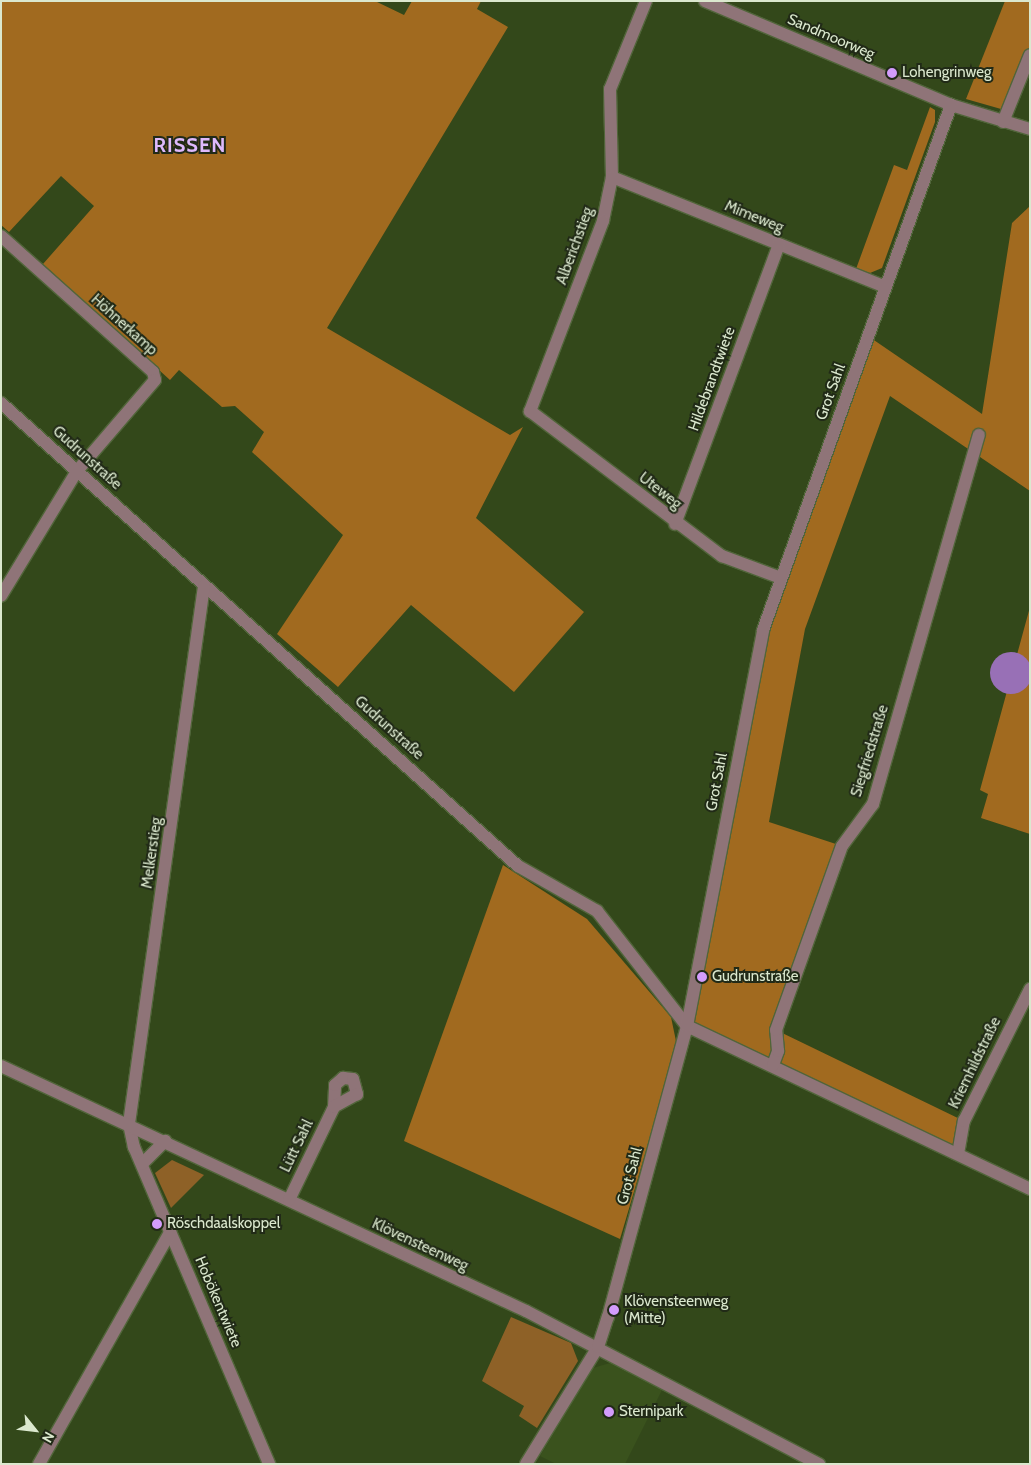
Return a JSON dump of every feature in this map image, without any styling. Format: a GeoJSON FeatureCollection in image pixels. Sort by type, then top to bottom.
{"type":"FeatureCollection","features":[{"type":"Feature","properties":{"kind":"street","name":"Alberichstieg"},"geometry":{"type":"LineString","coordinates":[[530,411],[603,221],[612,177],[610,89],[646,1]]}},
{"type":"Feature","properties":{"kind":"street","name":"Sandmoorweg"},"geometry":{"type":"LineString","coordinates":[[705,1],[951,105],[1030,130]]}},
{"type":"Feature","properties":{"kind":"street"},"geometry":{"type":"LineString","coordinates":[[1003,122],[1030,55]]}},
{"type":"Feature","properties":{"kind":"street","name":"Grot Sahl"},"geometry":{"type":"LineString","coordinates":[[526,1464],[598,1347],[687,1026],[763,630],[951,105]]}},
{"type":"Feature","properties":{"kind":"street","name":"Mimeweg"},"geometry":{"type":"LineString","coordinates":[[612,177],[885,287]]}},
{"type":"Feature","properties":{"kind":"street","name":"Höhnerkamp"},"geometry":{"type":"LineString","coordinates":[[1,236],[153,372],[151,388],[77,471]]}},
{"type":"Feature","properties":{"kind":"street","name":"Hildebrandtwiete"},"geometry":{"type":"LineString","coordinates":[[675,524],[778,245]]}},
{"type":"Feature","properties":{"kind":"street","name":"Gudrunstraße"},"geometry":{"type":"LineString","coordinates":[[1,403],[518,866],[597,911],[687,1026],[773,1065],[1030,1189]]}},
{"type":"Feature","properties":{"kind":"street","name":"Uteweg"},"geometry":{"type":"LineString","coordinates":[[530,411],[675,524],[722,556],[781,578]]}},
{"type":"Feature","properties":{"kind":"street","name":"Siegfriedstraße"},"geometry":{"type":"LineString","coordinates":[[773,1065],[778,1051],[776,1030],[842,846],[873,804],[979,435]]}},
{"type":"Feature","properties":{"kind":"street"},"geometry":{"type":"LineString","coordinates":[[1,596],[77,471]]}},
{"type":"Feature","properties":{"kind":"street","name":"Melkerstieg"},"geometry":{"type":"LineString","coordinates":[[129,1124],[204,586]]}},
{"type":"Feature","properties":{"kind":"street","name":"Kriemhildstraße"},"geometry":{"type":"LineString","coordinates":[[958,1154],[964,1121],[1030,989]]}},
{"type":"Feature","properties":{"kind":"street","name":"Klövensteenweg"},"geometry":{"type":"LineString","coordinates":[[1,1066],[129,1124],[598,1347],[820,1464]]}},
{"type":"Feature","properties":{"kind":"street","name":"Lütt Sahl"},"geometry":{"type":"LineString","coordinates":[[289,1200],[334,1106]]}},
{"type":"Feature","properties":{"kind":"street","name":"Hobökentwiete"},"geometry":{"type":"LineString","coordinates":[[129,1124],[142,1164],[269,1464]]}},
{"type":"Feature","properties":{"kind":"street"},"geometry":{"type":"LineString","coordinates":[[142,1164],[165,1141]]}},
{"type":"Feature","properties":{"kind":"street"},"geometry":{"type":"LineString","coordinates":[[39,1464],[170,1232]]}},
{"type":"Feature","properties":{"kind":"shaded area"},"geometry":{"type":"Polygon","coordinates":[[[1,1],[375,1],[404,15],[412,1],[481,1],[477,9],[508,27],[327,328],[510,435],[523,427],[476,518],[584,612],[514,692],[411,605],[338,687],[277,634],[343,535],[252,452],[264,432],[235,406],[222,407],[179,370],[170,380],[43,264],[94,206],[61,176],[9,232],[1,225],[1,1]]]}},
{"type":"Feature","properties":{"kind":"shaded area"},"geometry":{"type":"Polygon","coordinates":[[[1005,1],[1030,1],[1030,55],[1008,111],[966,99],[1005,1]]]}},
{"type":"Feature","properties":{"kind":"shaded area"},"geometry":{"type":"Polygon","coordinates":[[[930,107],[935,110],[935,122],[882,268],[870,273],[856,269],[894,165],[907,170],[930,107]]]}},
{"type":"Feature","properties":{"kind":"shaded area"},"geometry":{"type":"Polygon","coordinates":[[[1030,206],[1030,491],[890,396],[805,629],[769,822],[842,846],[776,1030],[964,1121],[958,1154],[687,1026],[763,630],[868,336],[982,414],[1012,223],[1030,206]]]}},
{"type":"Feature","properties":{"kind":"shaded area"},"geometry":{"type":"Polygon","coordinates":[[[1030,607],[1030,834],[981,818],[988,794],[980,790],[1030,607]]]}},
{"type":"Feature","properties":{"kind":"shaded area"},"geometry":{"type":"Polygon","coordinates":[[[1011,652],[1026,658],[1032,673],[1026,688],[1011,694],[996,688],[990,673],[996,658],[1011,652]]]}},
{"type":"Feature","properties":{"kind":"shaded area"},"geometry":{"type":"Polygon","coordinates":[[[503,865],[587,919],[671,1017],[677,1046],[620,1239],[404,1141],[503,865]]]}},
{"type":"Feature","properties":{"kind":"shaded area"},"geometry":{"type":"Polygon","coordinates":[[[172,1160],[204,1175],[171,1208],[155,1173],[172,1160]]]}},
{"type":"Feature","properties":{"kind":"shaded area"},"geometry":{"type":"Polygon","coordinates":[[[511,1317],[571,1343],[578,1361],[537,1428],[519,1416],[524,1406],[482,1381],[511,1317]]]}},
{"type":"Feature","properties":{"kind":"shaded area","name":"Sternipark"},"geometry":{"type":"Polygon","coordinates":[[[610,1363],[662,1390],[625,1464],[556,1464],[540,1456],[593,1368],[610,1363]]]}},
{"type":"Feature","properties":{"kind":"place","name":"Lohengrinweg"},"geometry":{"type":"Point","coordinates":[892,73]}},
{"type":"Feature","properties":{"kind":"place","name":"Gudrunstraße"},"geometry":{"type":"Point","coordinates":[702,977]}},
{"type":"Feature","properties":{"kind":"place","name":"Röschdaalskoppel"},"geometry":{"type":"Point","coordinates":[157,1224]}},
{"type":"Feature","properties":{"kind":"place","name":"Klövensteenweg (Mitte)"},"geometry":{"type":"Point","coordinates":[614,1310]}},
{"type":"Feature","properties":{"kind":"place","name":"Sternipark"},"geometry":{"type":"Point","coordinates":[609,1412]}},
{"type":"Feature","properties":{"kind":"district","name":"RISSEN"},"geometry":{"type":"Point","coordinates":[190,145]}}]}
